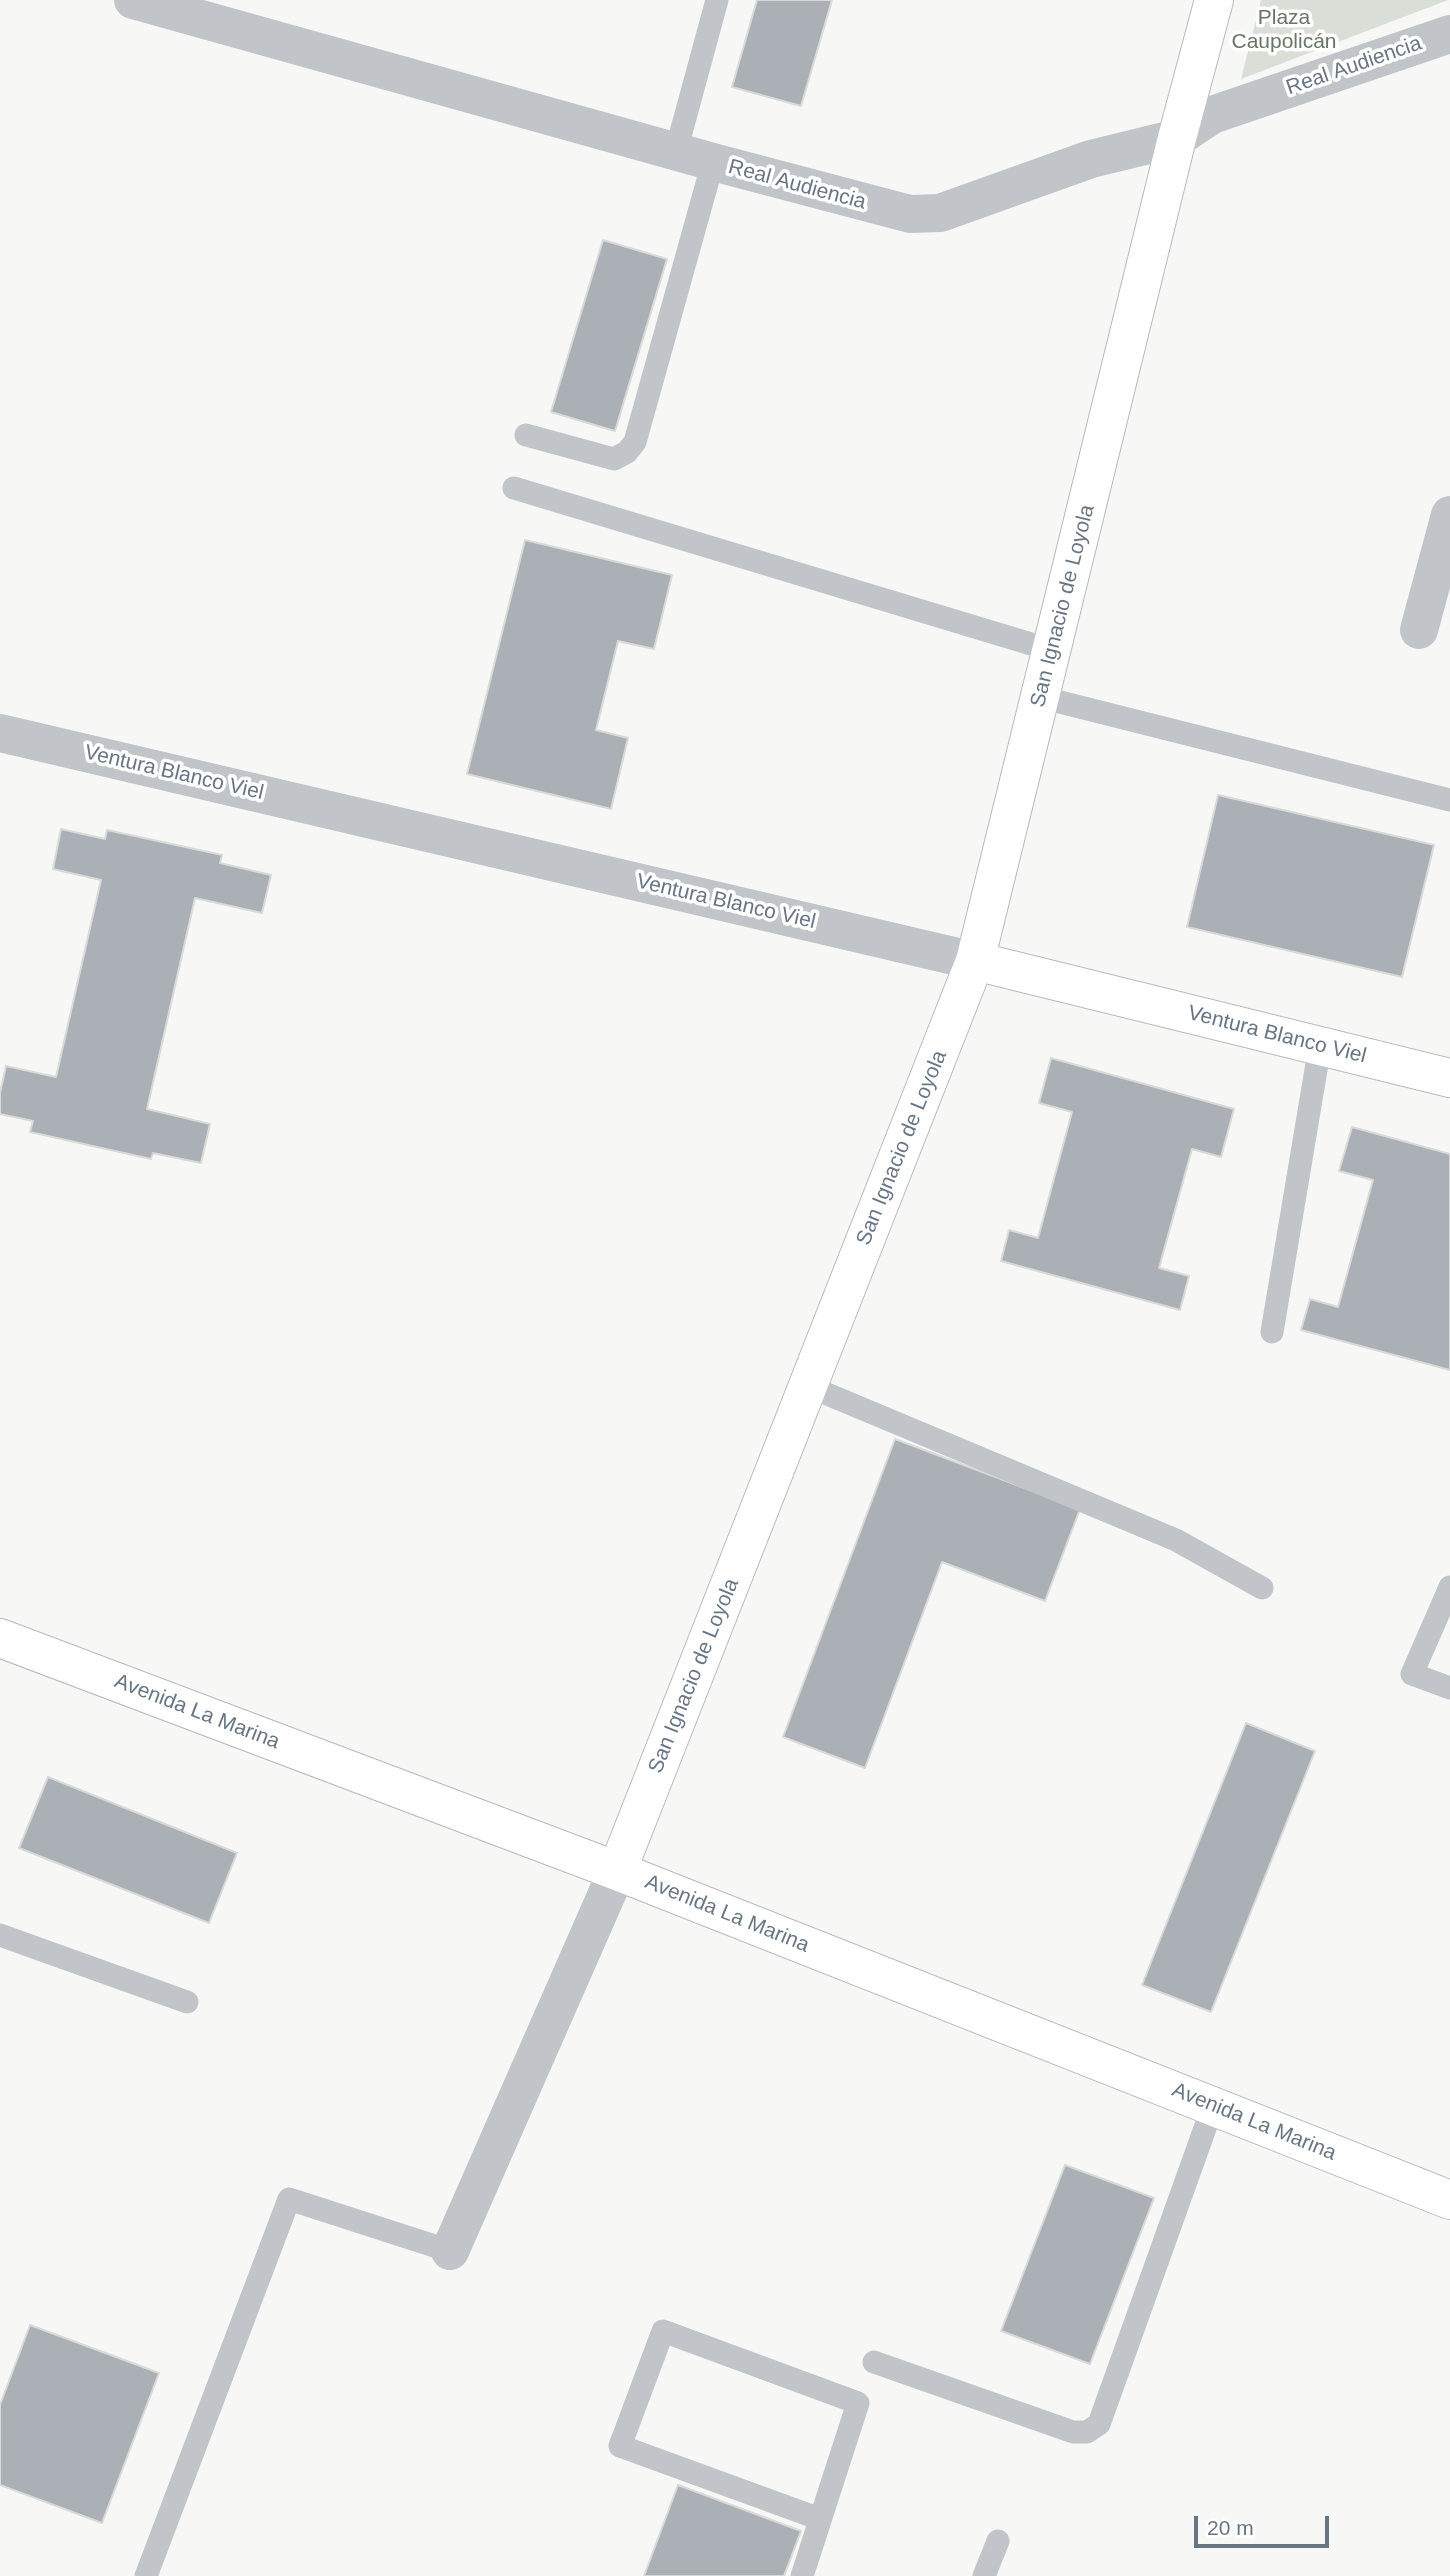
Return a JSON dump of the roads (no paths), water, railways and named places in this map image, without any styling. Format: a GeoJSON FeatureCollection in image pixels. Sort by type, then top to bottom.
{"type":"FeatureCollection","features":[{"type":"Feature","properties":{"kind":"street","name":"Real Audiencia"},"geometry":{"type":"LineString","coordinates":[[133,0],[713,162],[910,214],[940,213],[1091,159],[1177,138],[1212,115],[1450,34]]}},
{"type":"Feature","properties":{"kind":"street","name":"San Ignacio de Loyola"},"geometry":{"type":"LineString","coordinates":[[450,2251],[617,1871],[975,961],[1177,138],[1214,0]]}},
{"type":"Feature","properties":{"kind":"street"},"geometry":{"type":"LineString","coordinates":[[1419,630],[1450,515]]}},
{"type":"Feature","properties":{"kind":"street","name":"Ventura Blanco Viel"},"geometry":{"type":"LineString","coordinates":[[0,733],[975,961],[1450,1078]]}},
{"type":"Feature","properties":{"kind":"street","name":"Avenida La Marina"},"geometry":{"type":"LineString","coordinates":[[0,1638],[617,1871],[1450,2200]]}},
{"type":"Feature","properties":{"kind":"lane"},"geometry":{"type":"LineString","coordinates":[[676,151],[717,0]]}},
{"type":"Feature","properties":{"kind":"lane"},"geometry":{"type":"LineString","coordinates":[[526,435],[614,460],[635,442],[713,162]]}},
{"type":"Feature","properties":{"kind":"lane"},"geometry":{"type":"LineString","coordinates":[[514,488],[1051,650]]}},
{"type":"Feature","properties":{"kind":"lane"},"geometry":{"type":"LineString","coordinates":[[1040,696],[1450,800]]}},
{"type":"Feature","properties":{"kind":"lane"},"geometry":{"type":"LineString","coordinates":[[1272,1332],[1320,1046]]}},
{"type":"Feature","properties":{"kind":"lane"},"geometry":{"type":"LineString","coordinates":[[808,1386],[1176,1540],[1262,1588]]}},
{"type":"Feature","properties":{"kind":"lane"},"geometry":{"type":"LineString","coordinates":[[1450,1587],[1412,1674],[1450,1688]]}},
{"type":"Feature","properties":{"kind":"lane"},"geometry":{"type":"LineString","coordinates":[[0,1935],[187,2002]]}},
{"type":"Feature","properties":{"kind":"lane"},"geometry":{"type":"LineString","coordinates":[[874,2362],[1073,2432],[1087,2432],[1099,2424],[1213,2106]]}},
{"type":"Feature","properties":{"kind":"lane"},"geometry":{"type":"LineString","coordinates":[[146,2576],[289,2199],[450,2251]]}},
{"type":"Feature","properties":{"kind":"lane"},"geometry":{"type":"LineString","coordinates":[[802,2576],[858,2403],[663,2331],[620,2446],[820,2519]]}},
{"type":"Feature","properties":{"kind":"lane"},"geometry":{"type":"LineString","coordinates":[[984,2576],[998,2541]]}},
{"type":"Feature","properties":{"kind":"park label","name":"Plaza Caupolicán"},"geometry":{"type":"Point","coordinates":[1284,30]}}]}
